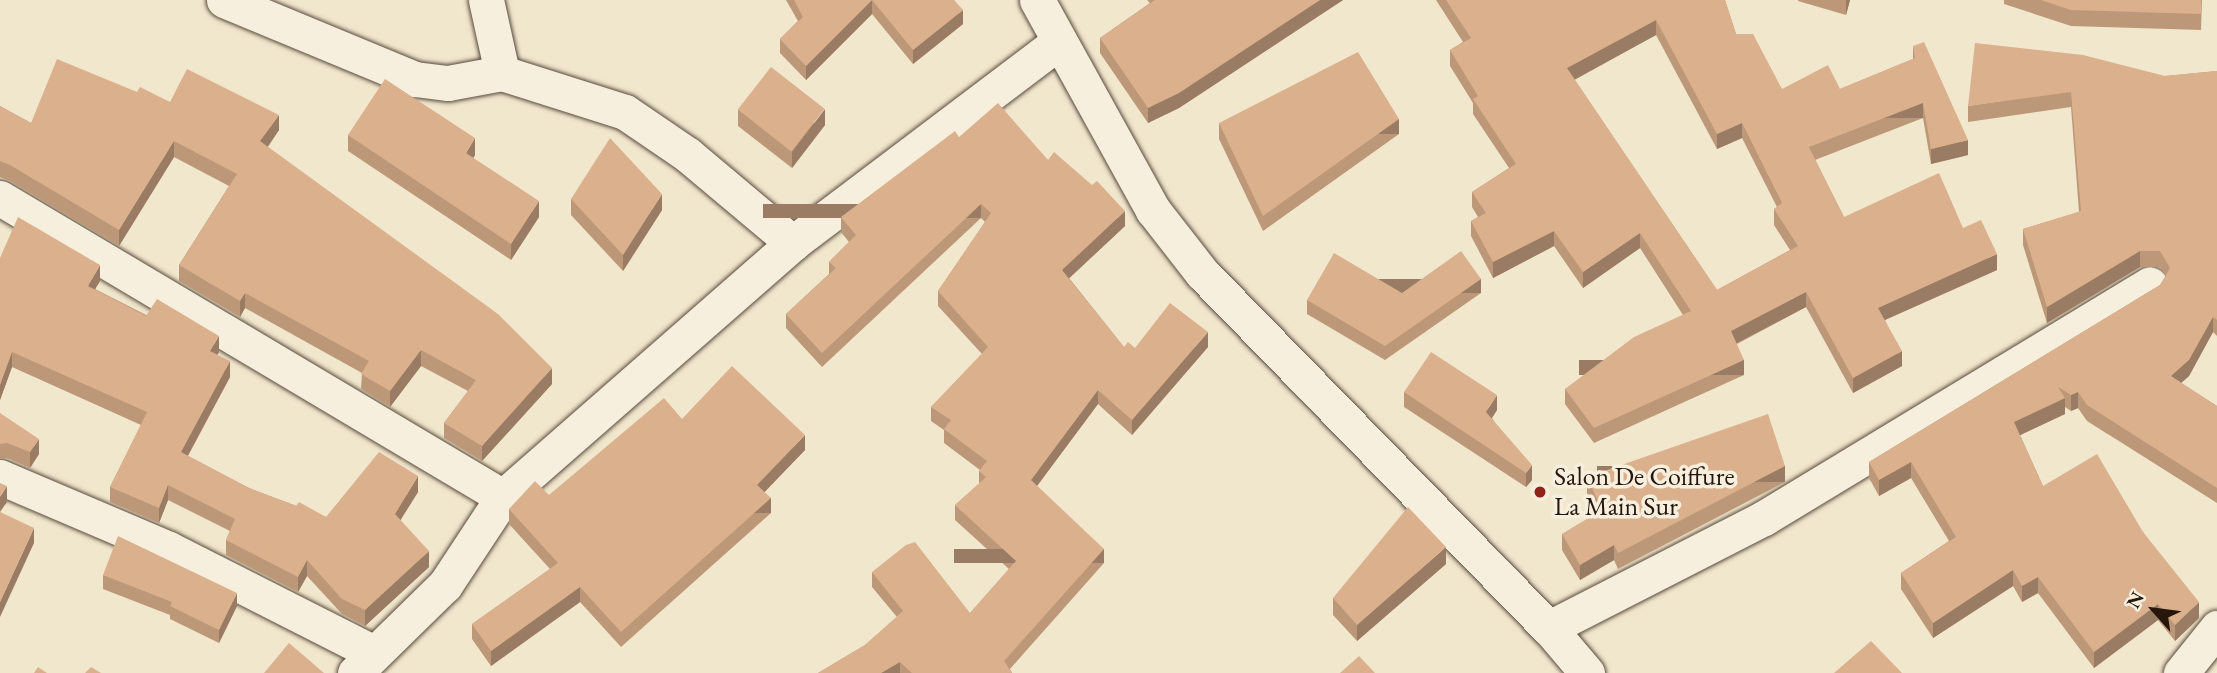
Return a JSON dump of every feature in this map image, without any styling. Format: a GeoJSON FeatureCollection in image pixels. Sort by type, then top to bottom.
{"type":"FeatureCollection","features":[{"type":"Feature","properties":{"kind":"street"},"geometry":{"type":"LineString","coordinates":[[224,0],[415,79],[448,83],[502,73],[625,113],[688,155],[793,243]]}},
{"type":"Feature","properties":{"kind":"street"},"geometry":{"type":"LineString","coordinates":[[486,0],[502,73]]}},
{"type":"Feature","properties":{"kind":"street"},"geometry":{"type":"LineString","coordinates":[[1037,0],[1057,43],[1153,210],[1202,274],[1549,628],[1587,673]]}},
{"type":"Feature","properties":{"kind":"street"},"geometry":{"type":"LineString","coordinates":[[0,477],[169,549],[363,663],[445,586],[503,497],[793,243],[1057,43]]}},
{"type":"Feature","properties":{"kind":"street"},"geometry":{"type":"LineString","coordinates":[[0,198],[503,497]]}},
{"type":"Feature","properties":{"kind":"street"},"geometry":{"type":"LineString","coordinates":[[1549,628],[1764,518],[2150,284]]}},
{"type":"Feature","properties":{"kind":"street"},"geometry":{"type":"LineString","coordinates":[[2181,673],[2217,628]]}},
{"type":"Feature","properties":{"kind":"building"},"geometry":{"type":"Polygon","coordinates":[[[794,0],[872,0],[806,66],[780,39],[803,17],[794,0]]]}},
{"type":"Feature","properties":{"kind":"building"},"geometry":{"type":"Polygon","coordinates":[[[872,0],[954,0],[963,10],[913,50],[872,0]]]}},
{"type":"Feature","properties":{"kind":"building"},"geometry":{"type":"Polygon","coordinates":[[[1155,0],[1320,0],[1179,93],[1148,108],[1100,38],[1155,0]]]}},
{"type":"Feature","properties":{"kind":"building"},"geometry":{"type":"Polygon","coordinates":[[[1446,0],[1725,0],[1736,34],[1753,34],[1782,89],[1828,65],[1840,89],[1915,58],[1913,46],[1924,42],[1968,140],[1931,149],[1923,103],[1809,147],[1844,217],[1939,173],[1963,228],[1981,220],[1997,254],[1878,308],[1902,351],[1853,378],[1806,292],[1731,331],[1744,360],[1594,428],[1565,389],[1634,337],[1691,311],[1640,233],[1583,272],[1554,231],[1493,262],[1471,221],[1486,213],[1472,192],[1516,164],[1473,99],[1478,96],[1450,50],[1471,38],[1446,0]],[[1656,20],[1567,68],[1717,290],[1798,246],[1774,209],[1782,203],[1742,123],[1717,134],[1656,20]]]}},
{"type":"Feature","properties":{"kind":"building"},"geometry":{"type":"Polygon","coordinates":[[[2041,0],[2201,0],[2201,14],[2071,10],[2041,0]]]}},
{"type":"Feature","properties":{"kind":"building"},"geometry":{"type":"Polygon","coordinates":[[[1975,43],[2083,55],[2165,76],[2217,71],[2217,320],[2213,317],[2189,360],[2171,376],[2217,406],[2217,488],[2087,405],[2078,392],[2071,395],[2058,387],[2065,398],[2014,422],[2043,486],[2097,454],[2143,532],[2199,602],[2175,625],[2158,604],[2094,652],[2038,577],[2022,586],[2013,570],[1933,623],[1901,573],[1956,537],[1911,462],[1879,480],[1869,462],[2160,285],[2170,268],[2160,251],[2140,251],[2047,307],[2023,229],[2081,211],[2071,92],[1968,106],[1975,43]]]}},
{"type":"Feature","properties":{"kind":"building"},"geometry":{"type":"Polygon","coordinates":[[[1358,52],[1399,119],[1263,216],[1219,123],[1358,52]]]}},
{"type":"Feature","properties":{"kind":"building"},"geometry":{"type":"Polygon","coordinates":[[[57,59],[137,92],[140,87],[170,102],[187,69],[279,115],[260,141],[498,314],[552,368],[482,446],[444,423],[476,380],[421,350],[390,391],[361,374],[369,361],[245,293],[240,301],[179,265],[237,174],[174,141],[119,230],[0,161],[0,106],[31,123],[57,59]]]}},
{"type":"Feature","properties":{"kind":"building"},"geometry":{"type":"Polygon","coordinates":[[[771,67],[825,109],[791,151],[738,110],[771,67]]]}},
{"type":"Feature","properties":{"kind":"building"},"geometry":{"type":"Polygon","coordinates":[[[385,79],[475,138],[466,153],[539,201],[511,244],[348,135],[385,79]]]}},
{"type":"Feature","properties":{"kind":"building"},"geometry":{"type":"Polygon","coordinates":[[[998,103],[1048,160],[1054,152],[1092,185],[1097,181],[1125,211],[1062,270],[1124,347],[1128,342],[1135,348],[1170,303],[1208,332],[1132,420],[1098,390],[1031,480],[1104,549],[1004,661],[1012,673],[912,673],[900,662],[881,673],[818,673],[865,645],[903,611],[872,572],[906,545],[915,542],[970,613],[1016,561],[955,505],[986,477],[979,471],[987,461],[944,429],[951,420],[931,407],[988,347],[938,291],[991,213],[981,204],[822,353],[786,314],[836,268],[829,262],[856,235],[841,217],[955,131],[959,137],[998,103]]]}},
{"type":"Feature","properties":{"kind":"building"},"geometry":{"type":"Polygon","coordinates":[[[610,138],[662,194],[623,255],[571,199],[610,138]]]}},
{"type":"Feature","properties":{"kind":"building"},"geometry":{"type":"Polygon","coordinates":[[[18,217],[100,265],[88,286],[146,316],[157,299],[219,336],[210,351],[230,361],[181,452],[249,488],[296,506],[299,502],[326,517],[379,452],[418,476],[395,514],[429,551],[365,610],[342,599],[307,560],[298,577],[226,540],[235,519],[168,485],[159,508],[110,487],[147,412],[12,352],[0,385],[0,258],[18,217]]]}},
{"type":"Feature","properties":{"kind":"building"},"geometry":{"type":"Polygon","coordinates":[[[1461,251],[1481,279],[1385,346],[1307,300],[1334,253],[1402,293],[1461,251]]]}},
{"type":"Feature","properties":{"kind":"building"},"geometry":{"type":"Polygon","coordinates":[[[1431,352],[1497,395],[1486,412],[1532,465],[1526,473],[1404,392],[1431,352]]]}},
{"type":"Feature","properties":{"kind":"building"},"geometry":{"type":"Polygon","coordinates":[[[732,366],[805,435],[757,485],[771,498],[621,632],[580,587],[491,651],[472,624],[558,563],[509,509],[535,481],[549,495],[664,398],[682,419],[732,366]]]}},
{"type":"Feature","properties":{"kind":"building"},"geometry":{"type":"Polygon","coordinates":[[[0,413],[39,439],[30,452],[7,443],[0,444],[0,413]]]}},
{"type":"Feature","properties":{"kind":"building"},"geometry":{"type":"Polygon","coordinates":[[[1768,414],[1785,466],[1618,553],[1614,545],[1580,565],[1562,534],[1602,510],[1587,477],[1768,414]]]}},
{"type":"Feature","properties":{"kind":"building"},"geometry":{"type":"Polygon","coordinates":[[[0,483],[7,486],[0,497],[0,483]]]}},
{"type":"Feature","properties":{"kind":"building"},"geometry":{"type":"Polygon","coordinates":[[[1408,507],[1446,547],[1357,625],[1333,598],[1408,507]]]}},
{"type":"Feature","properties":{"kind":"building"},"geometry":{"type":"Polygon","coordinates":[[[0,512],[34,528],[0,602],[0,512]]]}},
{"type":"Feature","properties":{"kind":"building"},"geometry":{"type":"Polygon","coordinates":[[[118,536],[237,593],[219,630],[170,606],[172,602],[103,575],[118,536]]]}},
{"type":"Feature","properties":{"kind":"building"},"geometry":{"type":"Polygon","coordinates":[[[1871,641],[1902,673],[1834,673],[1871,641]]]}},
{"type":"Feature","properties":{"kind":"building"},"geometry":{"type":"Polygon","coordinates":[[[289,643],[324,673],[264,673],[289,643]]]}},
{"type":"Feature","properties":{"kind":"building"},"geometry":{"type":"Polygon","coordinates":[[[1359,656],[1375,673],[1340,673],[1359,656]]]}},
{"type":"Feature","properties":{"kind":"building"},"geometry":{"type":"Polygon","coordinates":[[[38,667],[47,673],[34,673],[38,667]]]}},
{"type":"Feature","properties":{"kind":"building"},"geometry":{"type":"Polygon","coordinates":[[[91,667],[101,673],[85,673],[91,667]]]}},
{"type":"Feature","properties":{"kind":"place","name":"Salon De Coiffure La Main Sur"},"geometry":{"type":"Point","coordinates":[1540,492]}}]}
